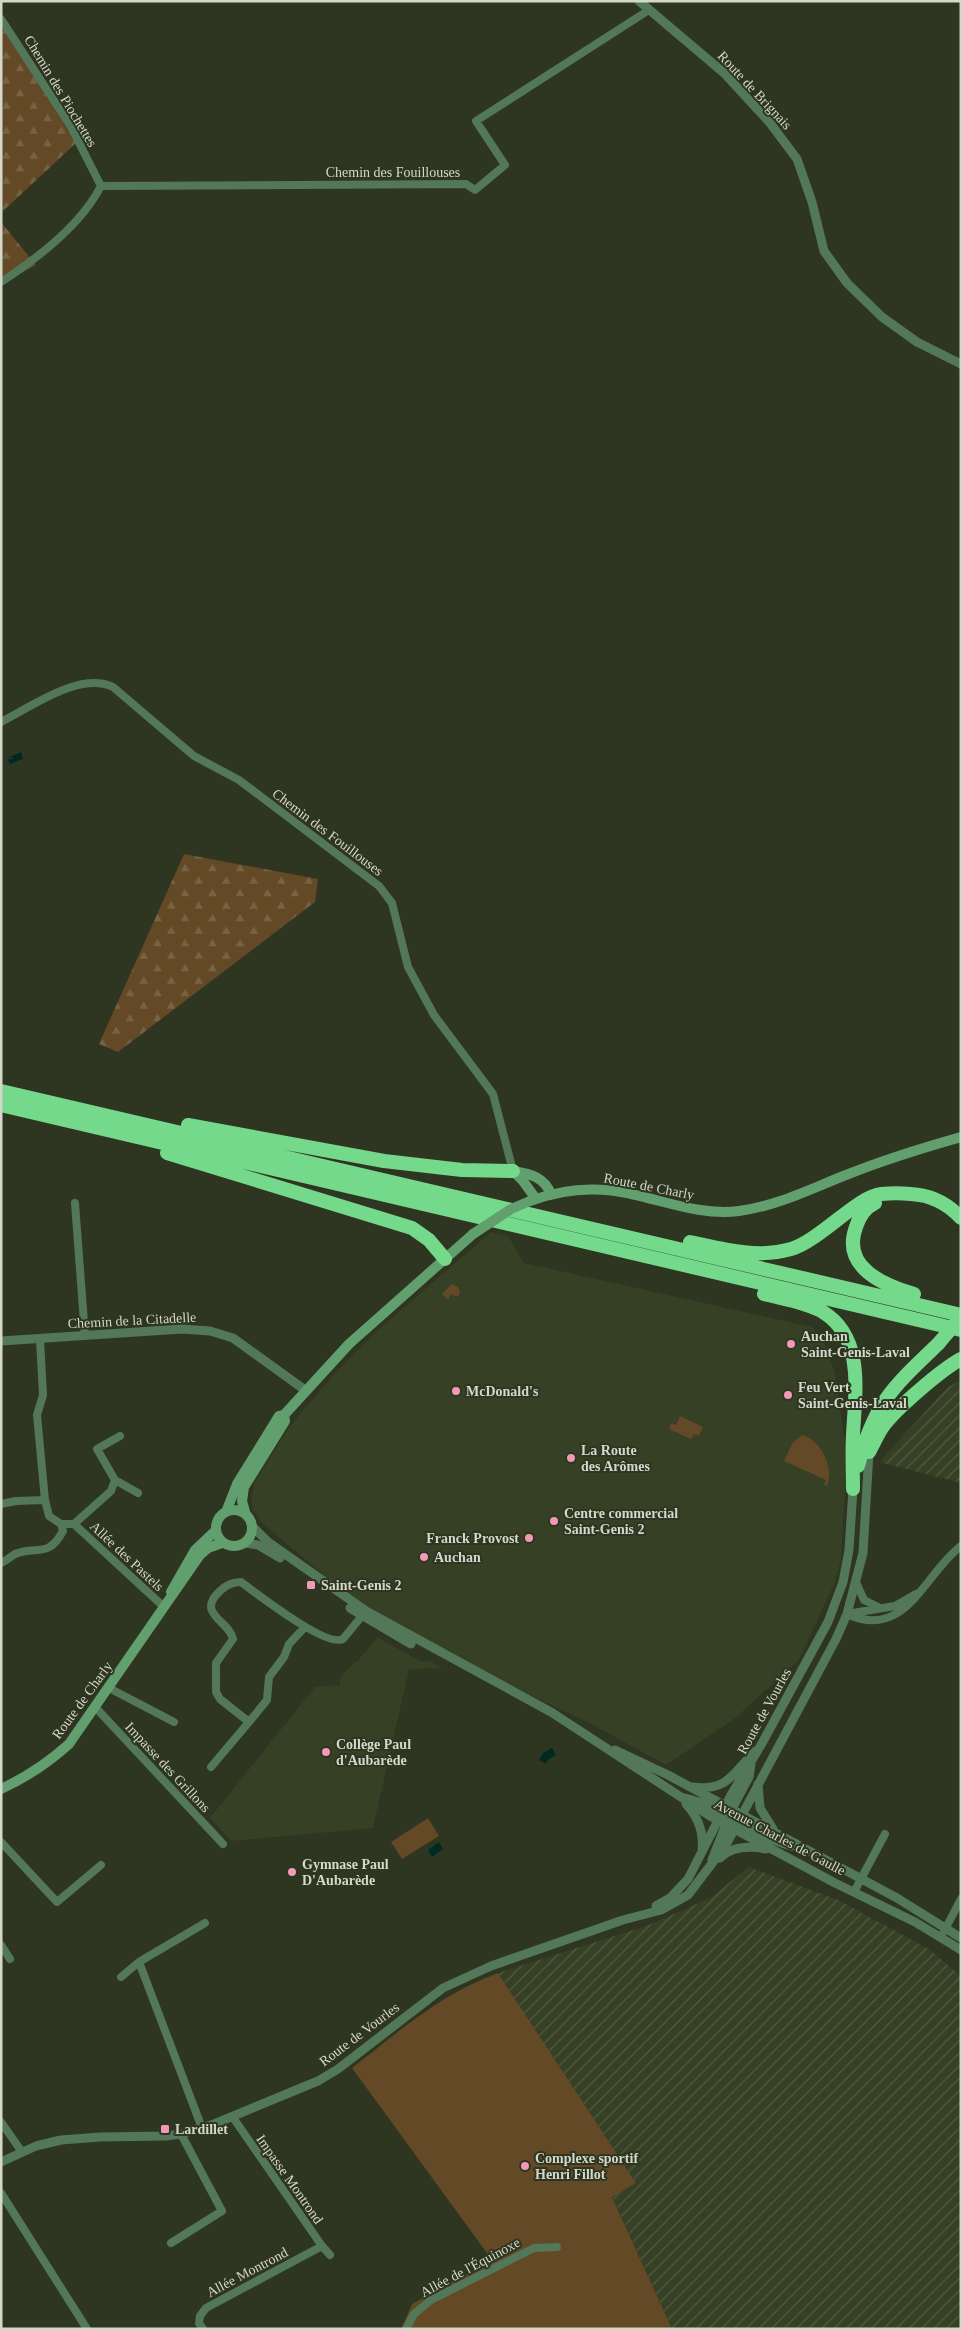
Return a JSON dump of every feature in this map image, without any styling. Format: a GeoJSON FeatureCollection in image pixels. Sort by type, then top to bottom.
{"type":"FeatureCollection","features":[{"type":"Feature","properties":{"kind":"highway"},"geometry":{"type":"LineString","coordinates":[[1,1091],[961,1316],[938,1344],[892,1390],[879,1407],[853,1489]]}},
{"type":"Feature","properties":{"kind":"highway"},"geometry":{"type":"LineString","coordinates":[[1,1106],[961,1330]]}},
{"type":"Feature","properties":{"kind":"highway"},"geometry":{"type":"LineString","coordinates":[[128,1120],[140,1114],[253,1138],[364,1158],[462,1170],[513,1171]]}},
{"type":"Feature","properties":{"kind":"highway"},"geometry":{"type":"LineString","coordinates":[[147,1140],[158,1150],[412,1228],[429,1240],[445,1259]]}},
{"type":"Feature","properties":{"kind":"highway"},"geometry":{"type":"LineString","coordinates":[[638,1240],[651,1235],[745,1253],[777,1253],[807,1242],[865,1201],[880,1194],[902,1193],[931,1197],[945,1204],[961,1218]]}},
{"type":"Feature","properties":{"kind":"highway"},"geometry":{"type":"LineString","coordinates":[[888,1195],[870,1206],[857,1222],[852,1240],[856,1258],[862,1268],[883,1283],[897,1289],[961,1307]]}},
{"type":"Feature","properties":{"kind":"highway"},"geometry":{"type":"LineString","coordinates":[[695,1268],[707,1278],[811,1306],[823,1312],[844,1333],[851,1346],[855,1365],[853,1489]]}},
{"type":"Feature","properties":{"kind":"highway"},"geometry":{"type":"LineString","coordinates":[[867,1446],[894,1414],[940,1374],[961,1359]]}},
{"type":"Feature","properties":{"kind":"main road","name":"Route de Charly"},"geometry":{"type":"LineString","coordinates":[[226,1512],[237,1484],[279,1416],[284,1415],[349,1344],[473,1234],[493,1220],[533,1200],[551,1194],[595,1189],[628,1193],[697,1210],[737,1212],[780,1202],[898,1155],[961,1137]]}},
{"type":"Feature","properties":{"kind":"main road"},"geometry":{"type":"LineString","coordinates":[[513,1171],[539,1178],[547,1185],[551,1194]]}},
{"type":"Feature","properties":{"kind":"main road"},"geometry":{"type":"LineString","coordinates":[[513,1171],[523,1180],[533,1200]]}},
{"type":"Feature","properties":{"kind":"main road","name":"Route de Charly"},"geometry":{"type":"LineString","coordinates":[[246,1515],[242,1500],[244,1487],[285,1422],[284,1415]]}},
{"type":"Feature","properties":{"kind":"main road"},"geometry":{"type":"LineString","coordinates":[[236,1510],[246,1515],[252,1526],[251,1536],[245,1543],[233,1547],[222,1543],[215,1531],[218,1519],[226,1512],[236,1510]]}},
{"type":"Feature","properties":{"kind":"main road","name":"Route de Charly"},"geometry":{"type":"LineString","coordinates":[[164,1607],[178,1576],[195,1550],[215,1531]]}},
{"type":"Feature","properties":{"kind":"main road","name":"Route de Charly"},"geometry":{"type":"LineString","coordinates":[[1,1789],[25,1778],[48,1763],[69,1744],[96,1708],[200,1555],[208,1548],[222,1543]]}},
{"type":"Feature","properties":{"kind":"street","name":"Route de Brignais"},"geometry":{"type":"LineString","coordinates":[[639,1],[724,73],[770,123],[797,159],[812,202],[824,251],[847,283],[882,317],[917,342],[961,364]]}},
{"type":"Feature","properties":{"kind":"street","name":"Chemin des Fouillouses"},"geometry":{"type":"LineString","coordinates":[[101,186],[466,184],[475,190],[505,165],[476,122],[649,10]]}},
{"type":"Feature","properties":{"kind":"street","name":"Chemin des Piochettes"},"geometry":{"type":"LineString","coordinates":[[1,19],[71,127],[101,186]]}},
{"type":"Feature","properties":{"kind":"street"},"geometry":{"type":"LineString","coordinates":[[1,282],[34,260],[92,204],[101,186]]}},
{"type":"Feature","properties":{"kind":"street","name":"Chemin des Fouillouses"},"geometry":{"type":"LineString","coordinates":[[1,722],[73,686],[97,682],[113,687],[194,756],[239,780],[385,893],[395,914],[408,967],[434,1015],[494,1094],[513,1171]]}},
{"type":"Feature","properties":{"kind":"street"},"geometry":{"type":"LineString","coordinates":[[75,1203],[85,1336]]}},
{"type":"Feature","properties":{"kind":"street","name":"Chemin de la Citadelle"},"geometry":{"type":"LineString","coordinates":[[1,1341],[182,1329],[210,1331],[233,1338],[305,1390]]}},
{"type":"Feature","properties":{"kind":"street"},"geometry":{"type":"LineString","coordinates":[[1,1563],[16,1554],[40,1550],[56,1544],[63,1530],[61,1524],[49,1516],[45,1500],[37,1415],[43,1395],[40,1339]]}},
{"type":"Feature","properties":{"kind":"street"},"geometry":{"type":"LineString","coordinates":[[120,1436],[98,1449],[115,1480],[138,1493]]}},
{"type":"Feature","properties":{"kind":"street","name":"Route de Vourles"},"geometry":{"type":"LineString","coordinates":[[638,1916],[670,1898],[688,1879],[701,1855],[758,1782],[826,1658],[847,1614],[863,1553],[867,1446]]}},
{"type":"Feature","properties":{"kind":"street","name":"Allée des Pastels"},"geometry":{"type":"LineString","coordinates":[[61,1524],[74,1524],[111,1491],[115,1480]]}},
{"type":"Feature","properties":{"kind":"street","name":"Route de Vourles"},"geometry":{"type":"LineString","coordinates":[[730,1817],[743,1773],[751,1763],[828,1622],[843,1582],[849,1550],[853,1489]]}},
{"type":"Feature","properties":{"kind":"street"},"geometry":{"type":"LineString","coordinates":[[1,1504],[16,1501],[45,1500]]}},
{"type":"Feature","properties":{"kind":"street","name":"Allée des Pastels"},"geometry":{"type":"LineString","coordinates":[[74,1524],[164,1607]]}},
{"type":"Feature","properties":{"kind":"street","name":"Avenue Charles de Gaulle"},"geometry":{"type":"LineString","coordinates":[[252,1526],[268,1542],[364,1614]]}},
{"type":"Feature","properties":{"kind":"street","name":"Avenue Charles de Gaulle"},"geometry":{"type":"LineString","coordinates":[[245,1543],[267,1550],[364,1614],[551,1712],[676,1796]]}},
{"type":"Feature","properties":{"kind":"street"},"geometry":{"type":"LineString","coordinates":[[843,1582],[841,1599],[847,1614],[860,1620],[874,1622],[901,1612],[912,1603],[947,1557],[961,1546]]}},
{"type":"Feature","properties":{"kind":"street"},"geometry":{"type":"LineString","coordinates":[[248,1722],[220,1699],[216,1692],[216,1663],[233,1639],[230,1631],[212,1615],[211,1608],[217,1593],[232,1582],[241,1582],[306,1627],[339,1641],[364,1614]]}},
{"type":"Feature","properties":{"kind":"street"},"geometry":{"type":"LineString","coordinates":[[856,1582],[864,1600],[882,1608]]}},
{"type":"Feature","properties":{"kind":"street"},"geometry":{"type":"LineString","coordinates":[[828,1622],[847,1614],[895,1606],[922,1591]]}},
{"type":"Feature","properties":{"kind":"street"},"geometry":{"type":"LineString","coordinates":[[211,1767],[267,1700],[269,1677],[284,1657],[289,1644],[306,1627]]}},
{"type":"Feature","properties":{"kind":"street"},"geometry":{"type":"LineString","coordinates":[[804,1666],[815,1664],[826,1658]]}},
{"type":"Feature","properties":{"kind":"street"},"geometry":{"type":"LineString","coordinates":[[109,1688],[174,1722]]}},
{"type":"Feature","properties":{"kind":"street","name":"Impasse des Grillons"},"geometry":{"type":"LineString","coordinates":[[96,1708],[222,1844]]}},
{"type":"Feature","properties":{"kind":"street","name":"Avenue Charles de Gaulle"},"geometry":{"type":"LineString","coordinates":[[592,1739],[688,1786],[774,1851],[941,1937],[961,1950]]}},
{"type":"Feature","properties":{"kind":"street"},"geometry":{"type":"LineString","coordinates":[[688,1786],[709,1787],[731,1778],[761,1745]]}},
{"type":"Feature","properties":{"kind":"street"},"geometry":{"type":"LineString","coordinates":[[758,1782],[758,1798],[762,1815],[781,1836]]}},
{"type":"Feature","properties":{"kind":"street"},"geometry":{"type":"LineString","coordinates":[[676,1796],[696,1800],[777,1843],[803,1849]]}},
{"type":"Feature","properties":{"kind":"street"},"geometry":{"type":"LineString","coordinates":[[676,1796],[691,1810],[698,1822],[702,1837],[701,1855]]}},
{"type":"Feature","properties":{"kind":"street"},"geometry":{"type":"LineString","coordinates":[[712,1865],[712,1855],[730,1817]]}},
{"type":"Feature","properties":{"kind":"street","name":"Avenue Charles de Gaulle"},"geometry":{"type":"LineString","coordinates":[[730,1817],[781,1836],[861,1879],[961,1938]]}},
{"type":"Feature","properties":{"kind":"street"},"geometry":{"type":"LineString","coordinates":[[854,1892],[885,1834]]}},
{"type":"Feature","properties":{"kind":"street"},"geometry":{"type":"LineString","coordinates":[[1,1842],[56,1902],[101,1865]]}},
{"type":"Feature","properties":{"kind":"street"},"geometry":{"type":"LineString","coordinates":[[712,1865],[724,1854],[738,1848],[756,1847],[774,1851]]}},
{"type":"Feature","properties":{"kind":"street","name":"Route de Vourles"},"geometry":{"type":"LineString","coordinates":[[1,2162],[36,2146],[61,2140],[182,2134],[232,2116],[324,2077],[431,1997],[460,1978],[638,1916],[661,1910],[688,1895],[712,1865]]}},
{"type":"Feature","properties":{"kind":"street"},"geometry":{"type":"LineString","coordinates":[[941,1937],[961,1899]]}},
{"type":"Feature","properties":{"kind":"street"},"geometry":{"type":"LineString","coordinates":[[121,1977],[139,1962],[205,1923]]}},
{"type":"Feature","properties":{"kind":"street"},"geometry":{"type":"LineString","coordinates":[[1,1945],[10,1959]]}},
{"type":"Feature","properties":{"kind":"street"},"geometry":{"type":"LineString","coordinates":[[139,1962],[202,2128]]}},
{"type":"Feature","properties":{"kind":"street","name":"Impasse Montrond"},"geometry":{"type":"LineString","coordinates":[[232,2116],[322,2246],[330,2254]]}},
{"type":"Feature","properties":{"kind":"street"},"geometry":{"type":"LineString","coordinates":[[1,2122],[22,2152]]}},
{"type":"Feature","properties":{"kind":"street"},"geometry":{"type":"LineString","coordinates":[[171,2243],[222,2211],[182,2134]]}},
{"type":"Feature","properties":{"kind":"street"},"geometry":{"type":"LineString","coordinates":[[1,2193],[87,2329]]}},
{"type":"Feature","properties":{"kind":"street","name":"Allée Montrond"},"geometry":{"type":"LineString","coordinates":[[203,2329],[199,2323],[200,2316],[206,2308],[322,2246]]}},
{"type":"Feature","properties":{"kind":"street","name":"Allée de l'Équinoxe"},"geometry":{"type":"LineString","coordinates":[[406,2329],[414,2314],[431,2300],[534,2248],[557,2247]]}},
{"type":"Feature","properties":{"kind":"shaded area"},"geometry":{"type":"Polygon","coordinates":[[[491,1232],[508,1236],[524,1263],[812,1327],[823,1339],[835,1373],[847,1456],[841,1560],[835,1582],[799,1660],[734,1719],[666,1765],[589,1723],[509,1685],[448,1650],[419,1639],[357,1603],[261,1522],[253,1510],[251,1497],[254,1483],[290,1426],[334,1374],[378,1330],[491,1232]]]}},
{"type":"Feature","properties":{"kind":"shaded area"},"geometry":{"type":"Polygon","coordinates":[[[961,1380],[961,1483],[879,1462],[948,1387],[961,1380]]]}},
{"type":"Feature","properties":{"kind":"shaded area","name":"Collège Paul d'Aubarède"},"geometry":{"type":"Polygon","coordinates":[[[377,1637],[416,1659],[423,1662],[429,1661],[443,1668],[409,1669],[373,1828],[231,1841],[210,1818],[315,1687],[340,1685],[340,1679],[353,1663],[357,1662],[377,1637]]]}},
{"type":"Feature","properties":{"kind":"shaded area"},"geometry":{"type":"Polygon","coordinates":[[[749,1867],[838,1900],[929,1949],[961,1976],[961,2329],[672,2329],[612,2196],[636,2183],[498,1973],[649,1925],[710,1898],[749,1867]]]}},
{"type":"Feature","properties":{"kind":"green space"},"geometry":{"type":"Polygon","coordinates":[[[1,25],[76,143],[1,213],[1,25]]]}},
{"type":"Feature","properties":{"kind":"green space"},"geometry":{"type":"Polygon","coordinates":[[[1,222],[36,265],[1,284],[1,222]]]}},
{"type":"Feature","properties":{"kind":"green space"},"geometry":{"type":"Polygon","coordinates":[[[184,854],[318,879],[315,902],[118,1052],[99,1044],[184,854]]]}},
{"type":"Feature","properties":{"kind":"green space"},"geometry":{"type":"Polygon","coordinates":[[[452,1284],[458,1287],[460,1292],[458,1297],[451,1294],[448,1300],[442,1294],[452,1284]]]}},
{"type":"Feature","properties":{"kind":"green space"},"geometry":{"type":"Polygon","coordinates":[[[680,1416],[703,1427],[699,1436],[694,1434],[691,1439],[669,1429],[671,1423],[676,1425],[680,1416]]]}},
{"type":"Feature","properties":{"kind":"green space"},"geometry":{"type":"Polygon","coordinates":[[[803,1435],[816,1443],[825,1456],[829,1471],[827,1486],[824,1485],[826,1480],[784,1461],[793,1442],[803,1435]]]}},
{"type":"Feature","properties":{"kind":"green space"},"geometry":{"type":"Polygon","coordinates":[[[428,1818],[439,1836],[402,1859],[391,1842],[428,1818]]]}},
{"type":"Feature","properties":{"kind":"green space","name":"Complexe sportif Henri Fillot"},"geometry":{"type":"Polygon","coordinates":[[[498,1973],[636,2183],[612,2197],[672,2329],[401,2329],[412,2304],[492,2260],[352,2068],[421,2014],[457,1992],[498,1973]]]}},
{"type":"Feature","properties":{"kind":"water"},"geometry":{"type":"Polygon","coordinates":[[[21,752],[23,759],[10,764],[7,758],[21,752]]]}},
{"type":"Feature","properties":{"kind":"water"},"geometry":{"type":"Polygon","coordinates":[[[552,1748],[556,1755],[545,1764],[539,1760],[543,1753],[552,1748]]]}},
{"type":"Feature","properties":{"kind":"water"},"geometry":{"type":"Polygon","coordinates":[[[439,1842],[443,1849],[432,1857],[428,1850],[439,1842]]]}},
{"type":"Feature","properties":{"kind":"place","name":"Auchan Saint-Genis-Laval"},"geometry":{"type":"Point","coordinates":[791,1344]}},
{"type":"Feature","properties":{"kind":"place","name":"McDonald's"},"geometry":{"type":"Point","coordinates":[456,1391]}},
{"type":"Feature","properties":{"kind":"place","name":"Feu Vert Saint-Genis-Laval"},"geometry":{"type":"Point","coordinates":[788,1395]}},
{"type":"Feature","properties":{"kind":"place","name":"La Route des Arômes"},"geometry":{"type":"Point","coordinates":[571,1458]}},
{"type":"Feature","properties":{"kind":"place","name":"Centre commercial Saint-Genis 2"},"geometry":{"type":"Point","coordinates":[554,1521]}},
{"type":"Feature","properties":{"kind":"place","name":"Franck Provost"},"geometry":{"type":"Point","coordinates":[529,1538]}},
{"type":"Feature","properties":{"kind":"place","name":"Auchan"},"geometry":{"type":"Point","coordinates":[424,1557]}},
{"type":"Feature","properties":{"kind":"place","name":"Saint-Genis 2"},"geometry":{"type":"Point","coordinates":[311,1585]}},
{"type":"Feature","properties":{"kind":"place","name":"Collège Paul d'Aubarède"},"geometry":{"type":"Point","coordinates":[326,1752]}},
{"type":"Feature","properties":{"kind":"place","name":"Gymnase Paul D'Aubarède"},"geometry":{"type":"Point","coordinates":[292,1872]}},
{"type":"Feature","properties":{"kind":"place","name":"Lardillet"},"geometry":{"type":"Point","coordinates":[165,2129]}},
{"type":"Feature","properties":{"kind":"place","name":"Complexe sportif Henri Fillot"},"geometry":{"type":"Point","coordinates":[525,2166]}}]}
